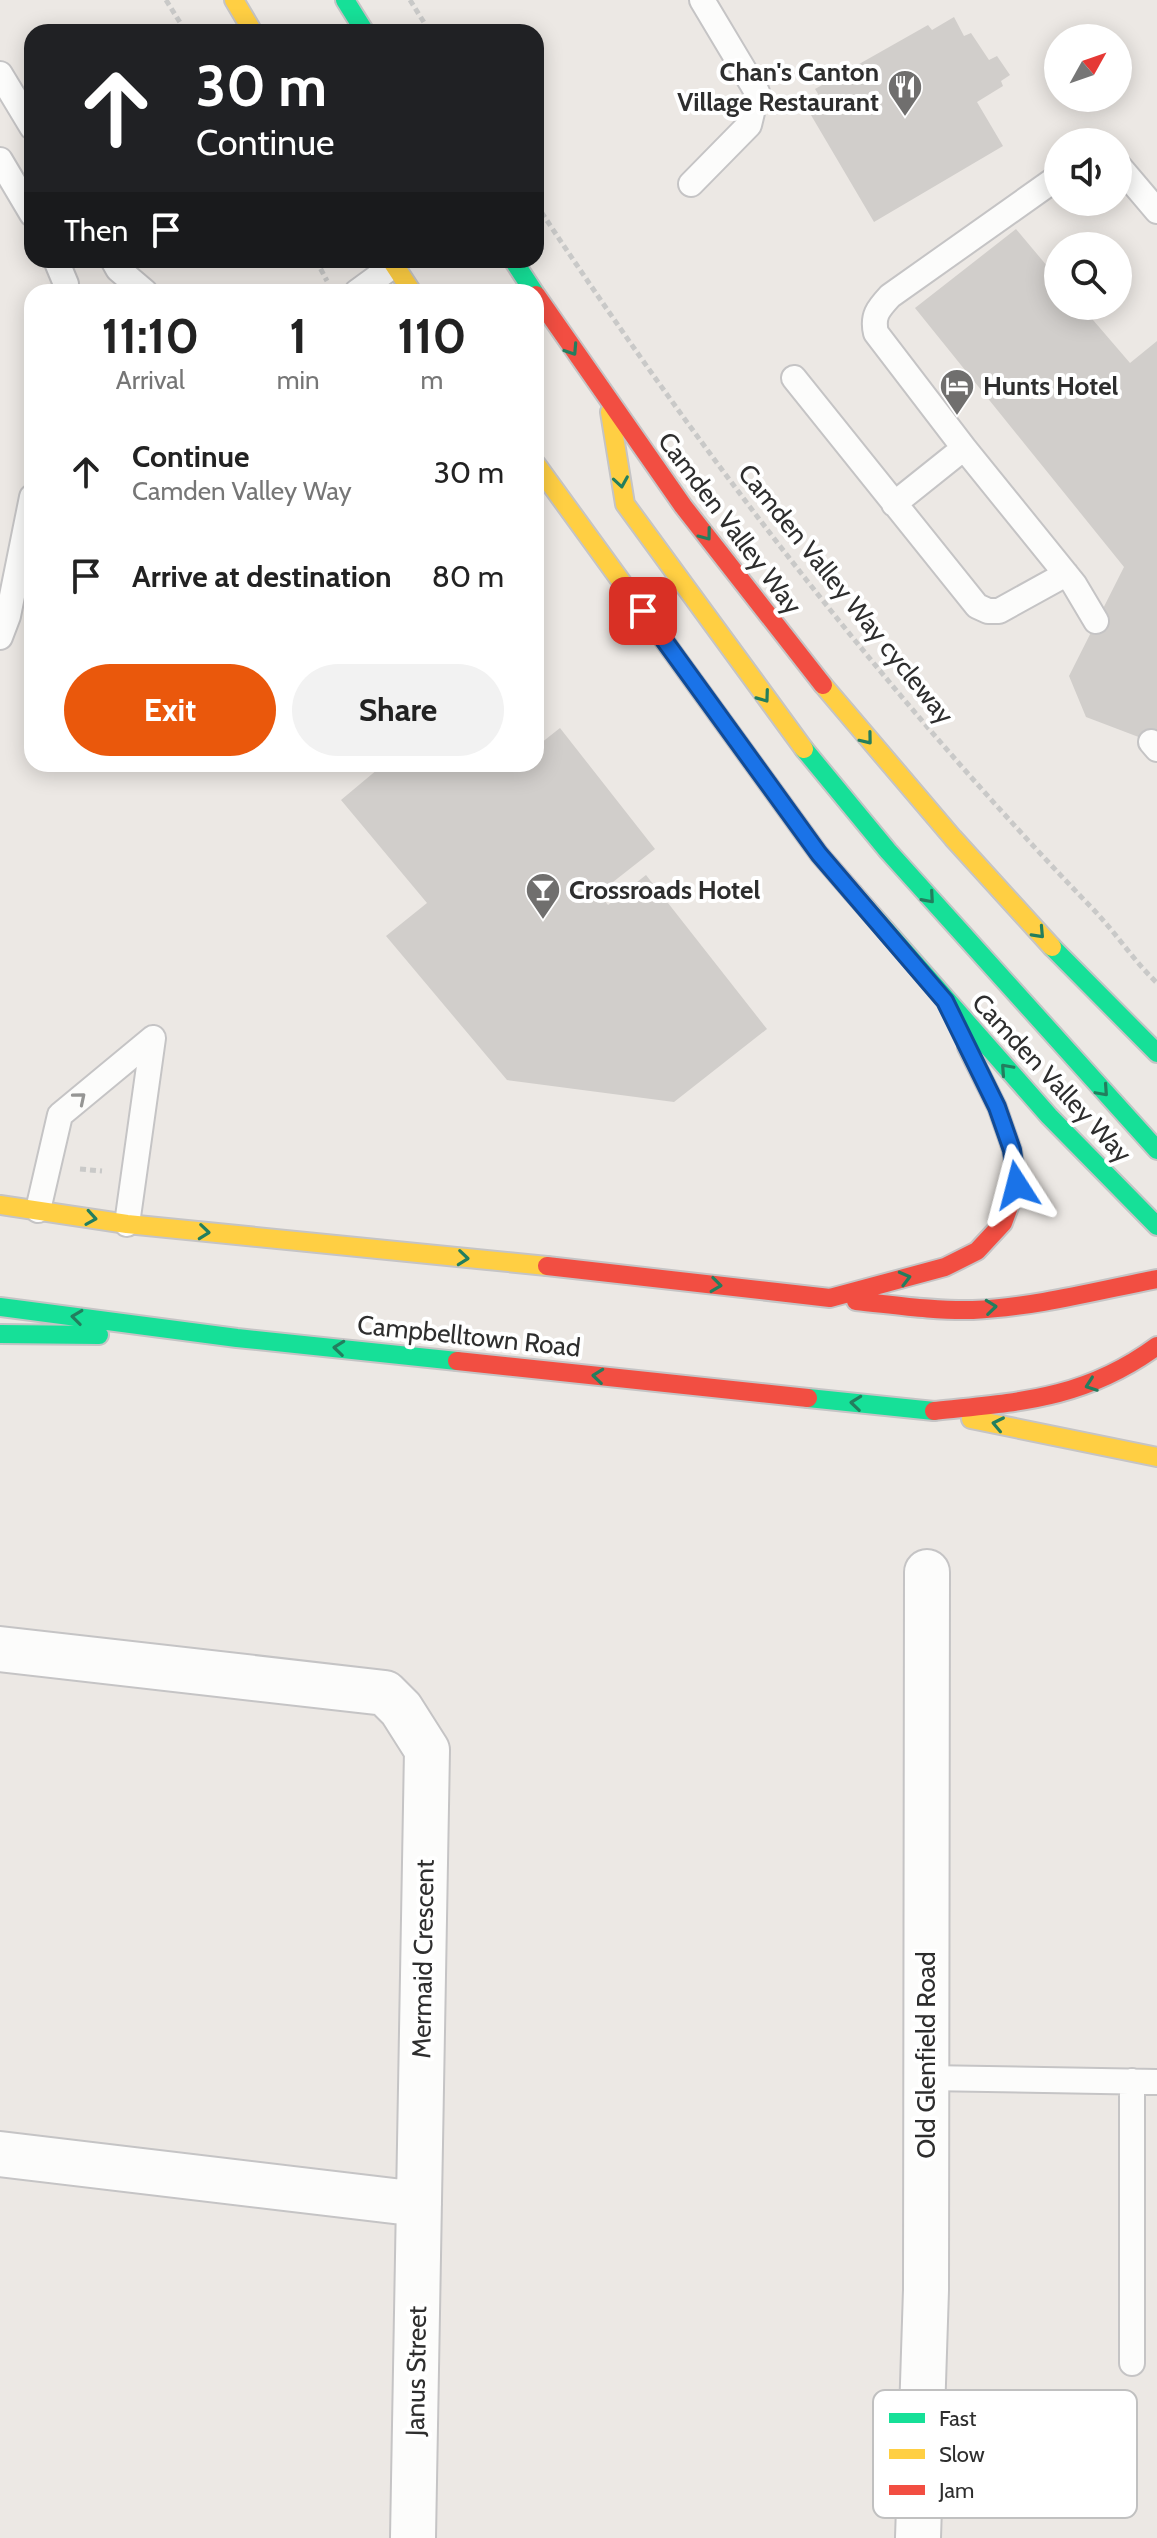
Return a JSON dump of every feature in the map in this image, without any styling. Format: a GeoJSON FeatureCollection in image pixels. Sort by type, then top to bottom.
{"type":"FeatureCollection","features":[{"type":"Feature","properties":{"kind":"main road"},"geometry":{"type":"LineString","coordinates":[[234,0],[248,24]]}},
{"type":"Feature","properties":{"kind":"main road"},"geometry":{"type":"LineString","coordinates":[[345,0],[360,24]]}},
{"type":"Feature","properties":{"kind":"main road","name":"Camden Valley Way"},"geometry":{"type":"LineString","coordinates":[[544,308],[609,405],[766,616],[889,766],[1009,901],[1157,1053]]}},
{"type":"Feature","properties":{"kind":"main road"},"geometry":{"type":"LineString","coordinates":[[609,405],[625,504],[791,733],[899,863],[1157,1150]]}},
{"type":"Feature","properties":{"kind":"main road","name":"Camden Valley Way"},"geometry":{"type":"LineString","coordinates":[[544,475],[819,854],[1049,1116],[1157,1226]]}},
{"type":"Feature","properties":{"kind":"main road"},"geometry":{"type":"LineString","coordinates":[[830,1298],[945,1267],[977,1251],[1003,1223],[1017,1185],[1012,1150],[997,1107],[945,1001]]}},
{"type":"Feature","properties":{"kind":"main road"},"geometry":{"type":"LineString","coordinates":[[0,1205],[127,1224],[639,1275],[947,1310],[1050,1300],[1157,1279]]}},
{"type":"Feature","properties":{"kind":"main road","name":"Campbelltown Road"},"geometry":{"type":"LineString","coordinates":[[0,1307],[237,1338],[934,1411]]}},
{"type":"Feature","properties":{"kind":"main road"},"geometry":{"type":"LineString","coordinates":[[0,1334],[237,1338]]}},
{"type":"Feature","properties":{"kind":"main road"},"geometry":{"type":"LineString","coordinates":[[934,1411],[1055,1397],[1098,1384],[1136,1364],[1157,1346]]}},
{"type":"Feature","properties":{"kind":"main road"},"geometry":{"type":"LineString","coordinates":[[934,1411],[1157,1457]]}},
{"type":"Feature","properties":{"kind":"street","name":"Old Glenfield Road"},"geometry":{"type":"LineString","coordinates":[[923,2390],[926,2290],[927,1572]]}},
{"type":"Feature","properties":{"kind":"street","name":"Mermaid Crescent"},"geometry":{"type":"LineString","coordinates":[[0,1649],[385,1693],[401,1709],[427,1750],[419,2204]]}},
{"type":"Feature","properties":{"kind":"street"},"geometry":{"type":"LineString","coordinates":[[0,2154],[419,2204]]}},
{"type":"Feature","properties":{"kind":"street","name":"Janus Street"},"geometry":{"type":"LineString","coordinates":[[413,2538],[419,2204]]}},
{"type":"Feature","properties":{"kind":"street","name":"Old Glenfield Road"},"geometry":{"type":"LineString","coordinates":[[918,2538],[919,2518]]}},
{"type":"Feature","properties":{"kind":"lane"},"geometry":{"type":"LineString","coordinates":[[691,184],[749,125],[757,92],[702,0]]}},
{"type":"Feature","properties":{"kind":"lane"},"geometry":{"type":"LineString","coordinates":[[0,74],[24,114]]}},
{"type":"Feature","properties":{"kind":"lane"},"geometry":{"type":"LineString","coordinates":[[0,160],[24,200]]}},
{"type":"Feature","properties":{"kind":"lane"},"geometry":{"type":"LineString","coordinates":[[1132,182],[1157,211]]}},
{"type":"Feature","properties":{"kind":"lane"},"geometry":{"type":"LineString","coordinates":[[1044,187],[912,279],[877,310],[874,323],[876,333],[1066,574],[1096,621]]}},
{"type":"Feature","properties":{"kind":"lane"},"geometry":{"type":"LineString","coordinates":[[117,268],[136,284]]}},
{"type":"Feature","properties":{"kind":"lane"},"geometry":{"type":"LineString","coordinates":[[367,284],[386,268]]}},
{"type":"Feature","properties":{"kind":"lane"},"geometry":{"type":"LineString","coordinates":[[794,378],[977,606],[988,611],[999,611],[1066,574]]}},
{"type":"Feature","properties":{"kind":"lane"},"geometry":{"type":"LineString","coordinates":[[894,504],[964,448]]}},
{"type":"Feature","properties":{"kind":"lane"},"geometry":{"type":"LineString","coordinates":[[0,637],[8,616],[24,537]]}},
{"type":"Feature","properties":{"kind":"lane"},"geometry":{"type":"LineString","coordinates":[[38,1210],[60,1115],[153,1038],[127,1224]]}},
{"type":"Feature","properties":{"kind":"lane"},"geometry":{"type":"LineString","coordinates":[[926,2078],[1157,2082]]}},
{"type":"Feature","properties":{"kind":"lane"},"geometry":{"type":"LineString","coordinates":[[1132,2081],[1132,2363]]}},
{"type":"Feature","properties":{"kind":"path"},"geometry":{"type":"LineString","coordinates":[[166,0],[181,24]]}},
{"type":"Feature","properties":{"kind":"path"},"geometry":{"type":"LineString","coordinates":[[410,0],[425,24]]}},
{"type":"Feature","properties":{"kind":"path","name":"Camden Valley Way cycleway"},"geometry":{"type":"LineString","coordinates":[[544,216],[624,335],[736,490],[880,673],[1022,836],[1094,909],[1133,960],[1157,983]]}},
{"type":"Feature","properties":{"kind":"path"},"geometry":{"type":"LineString","coordinates":[[48,1165],[134,1174]]}},
{"type":"Feature","properties":{"kind":"building"},"geometry":{"type":"Polygon","coordinates":[[[954,17],[964,36],[971,33],[989,60],[997,56],[1010,75],[1001,81],[1003,86],[977,102],[1003,146],[874,222],[808,110],[823,102],[815,89],[928,25],[932,30],[954,17]]]}},
{"type":"Feature","properties":{"kind":"building"},"geometry":{"type":"Polygon","coordinates":[[[1016,229],[1044,262],[1044,320],[1093,320],[1130,363],[1157,341],[1157,744],[1086,717],[1069,676],[1124,567],[915,308],[1016,229]]]}},
{"type":"Feature","properties":{"kind":"building","name":"Crossroads Hotel"},"geometry":{"type":"Polygon","coordinates":[[[560,728],[655,849],[599,893],[608,905],[646,875],[767,1029],[674,1102],[507,1080],[386,936],[427,903],[341,800],[374,772],[544,772],[544,741],[560,728]]]}},
{"type":"Feature","properties":{"kind":"traffic: fast"},"geometry":{"type":"LineString","coordinates":[[345,0],[360,24]]}},
{"type":"Feature","properties":{"kind":"traffic: fast"},"geometry":{"type":"LineString","coordinates":[[518,268],[529,284]]}},
{"type":"Feature","properties":{"kind":"traffic: fast"},"geometry":{"type":"LineString","coordinates":[[804,749],[888,851],[1157,1150]]}},
{"type":"Feature","properties":{"kind":"traffic: fast"},"geometry":{"type":"LineString","coordinates":[[853,893],[1049,1116],[1157,1226]]}},
{"type":"Feature","properties":{"kind":"traffic: fast"},"geometry":{"type":"LineString","coordinates":[[1052,947],[1157,1053]]}},
{"type":"Feature","properties":{"kind":"traffic: fast"},"geometry":{"type":"LineString","coordinates":[[0,1307],[237,1338],[457,1361]]}},
{"type":"Feature","properties":{"kind":"traffic: fast"},"geometry":{"type":"LineString","coordinates":[[0,1334],[99,1335]]}},
{"type":"Feature","properties":{"kind":"traffic: fast"},"geometry":{"type":"LineString","coordinates":[[808,1398],[934,1411]]}},
{"type":"Feature","properties":{"kind":"traffic: slow"},"geometry":{"type":"LineString","coordinates":[[234,0],[248,24]]}},
{"type":"Feature","properties":{"kind":"traffic: slow"},"geometry":{"type":"LineString","coordinates":[[396,268],[407,284]]}},
{"type":"Feature","properties":{"kind":"traffic: slow"},"geometry":{"type":"LineString","coordinates":[[610,412],[625,504],[804,749]]}},
{"type":"Feature","properties":{"kind":"traffic: slow"},"geometry":{"type":"LineString","coordinates":[[544,475],[819,854],[853,893]]}},
{"type":"Feature","properties":{"kind":"traffic: slow"},"geometry":{"type":"LineString","coordinates":[[823,685],[953,838],[1052,947]]}},
{"type":"Feature","properties":{"kind":"traffic: slow"},"geometry":{"type":"LineString","coordinates":[[0,1205],[127,1224],[547,1266]]}},
{"type":"Feature","properties":{"kind":"traffic: slow"},"geometry":{"type":"LineString","coordinates":[[971,1419],[1157,1457]]}},
{"type":"Feature","properties":{"kind":"traffic: jam"},"geometry":{"type":"LineString","coordinates":[[544,306],[683,506],[823,685]]}},
{"type":"Feature","properties":{"kind":"traffic: jam"},"geometry":{"type":"LineString","coordinates":[[830,1298],[945,1267],[977,1251],[1003,1223],[1017,1185],[1012,1150],[997,1107],[967,1047]]}},
{"type":"Feature","properties":{"kind":"traffic: jam"},"geometry":{"type":"LineString","coordinates":[[547,1266],[830,1298]]}},
{"type":"Feature","properties":{"kind":"traffic: jam"},"geometry":{"type":"LineString","coordinates":[[856,1301],[973,1310],[1042,1302],[1157,1279]]}},
{"type":"Feature","properties":{"kind":"traffic: jam"},"geometry":{"type":"LineString","coordinates":[[934,1411],[1051,1395],[1104,1377],[1157,1346]]}},
{"type":"Feature","properties":{"kind":"traffic: jam"},"geometry":{"type":"LineString","coordinates":[[457,1361],[808,1398]]}},
{"type":"Feature","properties":{"kind":"place","name":"Chan's Canton Village Restaurant"},"geometry":{"type":"Point","coordinates":[905,118]}},
{"type":"Feature","properties":{"kind":"place","name":"Hunts Hotel"},"geometry":{"type":"Point","coordinates":[957,417]}},
{"type":"Feature","properties":{"kind":"place","name":"Crossroads Hotel"},"geometry":{"type":"Point","coordinates":[543,921]}},
{"type":"Feature","properties":{"kind":"route"},"geometry":{"type":"LineString","coordinates":[[643,611],[819,854],[945,1001],[997,1107],[1012,1150],[1017,1185]]}}]}
